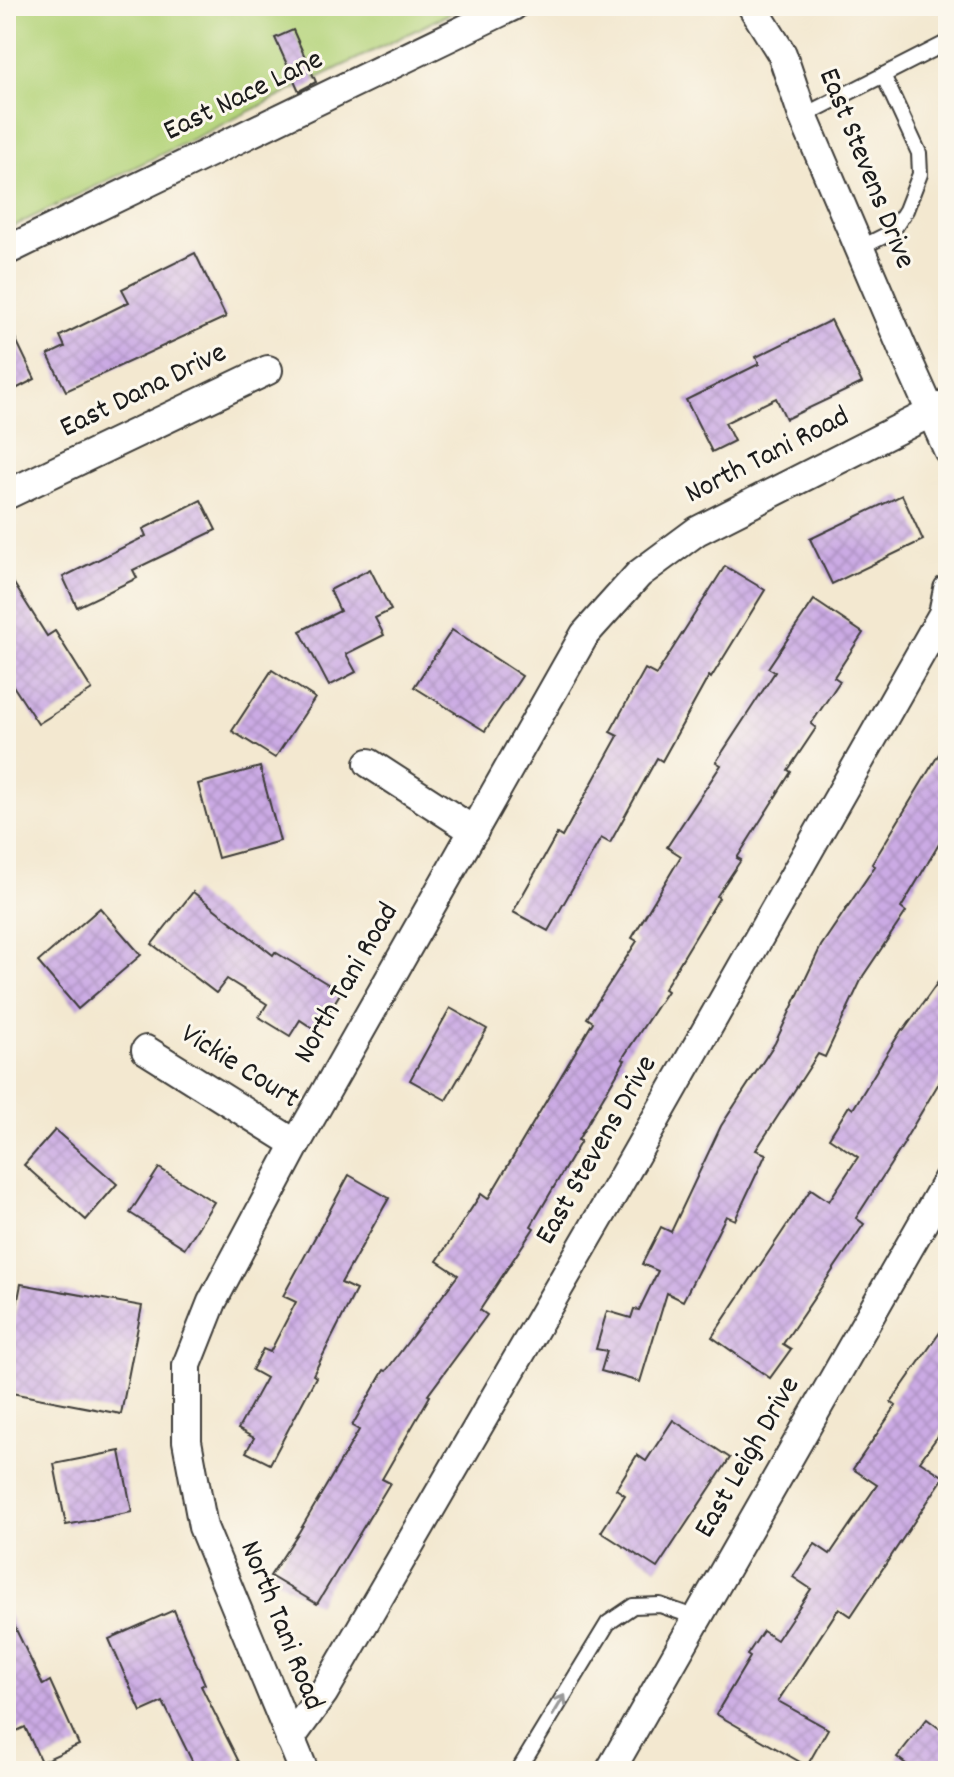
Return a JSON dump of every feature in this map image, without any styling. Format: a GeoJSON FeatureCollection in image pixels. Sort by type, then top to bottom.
{"type":"FeatureCollection","features":[{"type":"Feature","properties":{"kind":"street","name":"East Nace Lane"},"geometry":{"type":"LineString","coordinates":[[6,251],[513,6]]}},
{"type":"Feature","properties":{"kind":"street","name":"East Stevens Drive"},"geometry":{"type":"LineString","coordinates":[[752,6],[782,54],[803,116],[904,352],[940,408],[948,450]]}},
{"type":"Feature","properties":{"kind":"street","name":"East Dana Drive"},"geometry":{"type":"LineString","coordinates":[[6,495],[268,370]]}},
{"type":"Feature","properties":{"kind":"street","name":"North Tani Road"},"geometry":{"type":"LineString","coordinates":[[304,1771],[203,1527],[187,1441],[187,1365],[212,1302],[296,1144],[585,634],[639,574],[697,531],[940,408]]}},
{"type":"Feature","properties":{"kind":"street","name":"East Stevens Drive"},"geometry":{"type":"LineString","coordinates":[[290,1739],[324,1692],[616,1189],[943,614],[948,589]]}},
{"type":"Feature","properties":{"kind":"street"},"geometry":{"type":"LineString","coordinates":[[369,763],[474,831]]}},
{"type":"Feature","properties":{"kind":"street","name":"Vickie Court"},"geometry":{"type":"LineString","coordinates":[[146,1050],[296,1144]]}},
{"type":"Feature","properties":{"kind":"street","name":"East Leigh Drive"},"geometry":{"type":"LineString","coordinates":[[610,1771],[948,1179]]}},
{"type":"Feature","properties":{"kind":"lane"},"geometry":{"type":"LineString","coordinates":[[803,116],[948,42]]}},
{"type":"Feature","properties":{"kind":"lane"},"geometry":{"type":"LineString","coordinates":[[860,248],[892,232],[906,210],[920,174],[919,153],[883,75]]}},
{"type":"Feature","properties":{"kind":"lane"},"geometry":{"type":"LineString","coordinates":[[518,1771],[608,1623],[633,1606],[660,1605],[697,1618]]}},
{"type":"Feature","properties":{"kind":"green space"},"geometry":{"type":"Polygon","coordinates":[[[6,6],[465,6],[6,230],[6,6]]]}},
{"type":"Feature","properties":{"kind":"building"},"geometry":{"type":"Polygon","coordinates":[[[293,30],[316,82],[299,91],[275,38],[293,30]]]}},
{"type":"Feature","properties":{"kind":"building"},"geometry":{"type":"Polygon","coordinates":[[[195,253],[226,317],[66,391],[48,355],[65,347],[60,336],[129,302],[122,289],[195,253]]]}},
{"type":"Feature","properties":{"kind":"building"},"geometry":{"type":"Polygon","coordinates":[[[6,319],[35,379],[6,394],[6,319]]]}},
{"type":"Feature","properties":{"kind":"building"},"geometry":{"type":"Polygon","coordinates":[[[831,320],[862,383],[786,419],[776,398],[725,423],[734,441],[712,452],[686,400],[759,364],[756,357],[831,320]]]}},
{"type":"Feature","properties":{"kind":"building"},"geometry":{"type":"Polygon","coordinates":[[[902,495],[923,540],[832,584],[810,539],[902,495]]]}},
{"type":"Feature","properties":{"kind":"building"},"geometry":{"type":"Polygon","coordinates":[[[201,500],[216,530],[133,570],[137,578],[77,607],[63,577],[146,536],[143,529],[201,500]]]}},
{"type":"Feature","properties":{"kind":"building"},"geometry":{"type":"Polygon","coordinates":[[[725,566],[765,590],[711,678],[709,676],[662,761],[657,758],[610,843],[601,838],[548,931],[513,912],[557,834],[562,837],[618,736],[610,732],[645,669],[656,675],[725,566]]]}},
{"type":"Feature","properties":{"kind":"building"},"geometry":{"type":"Polygon","coordinates":[[[370,569],[391,610],[375,618],[384,635],[346,654],[356,672],[329,686],[300,631],[340,611],[330,590],[370,569]]]}},
{"type":"Feature","properties":{"kind":"building"},"geometry":{"type":"Polygon","coordinates":[[[6,571],[47,636],[55,631],[92,690],[38,724],[6,675],[6,571]]]}},
{"type":"Feature","properties":{"kind":"building"},"geometry":{"type":"Polygon","coordinates":[[[814,600],[863,633],[834,677],[840,681],[811,724],[816,728],[737,858],[741,860],[664,989],[667,991],[622,1059],[625,1060],[578,1140],[581,1141],[531,1226],[534,1228],[480,1310],[487,1315],[428,1395],[382,1479],[390,1483],[317,1604],[270,1576],[359,1430],[352,1426],[384,1370],[458,1275],[437,1261],[481,1194],[488,1199],[593,1022],[587,1018],[637,941],[632,938],[681,856],[667,847],[721,765],[716,762],[775,672],[768,668],[814,600]]]}},
{"type":"Feature","properties":{"kind":"building"},"geometry":{"type":"Polygon","coordinates":[[[452,630],[522,676],[485,731],[414,687],[452,630]]]}},
{"type":"Feature","properties":{"kind":"building"},"geometry":{"type":"Polygon","coordinates":[[[272,670],[315,698],[275,758],[232,731],[272,670]]]}},
{"type":"Feature","properties":{"kind":"building"},"geometry":{"type":"Polygon","coordinates":[[[948,739],[948,829],[901,908],[906,912],[863,976],[825,1057],[818,1054],[756,1150],[766,1154],[735,1220],[726,1216],[683,1301],[667,1293],[640,1382],[601,1371],[607,1351],[596,1349],[607,1311],[631,1318],[634,1309],[639,1310],[658,1271],[642,1264],[661,1227],[671,1232],[721,1126],[775,1043],[821,946],[875,866],[872,864],[948,739]]]}},
{"type":"Feature","properties":{"kind":"building"},"geometry":{"type":"Polygon","coordinates":[[[260,767],[280,841],[218,858],[198,784],[260,767]]]}},
{"type":"Feature","properties":{"kind":"building"},"geometry":{"type":"Polygon","coordinates":[[[193,892],[273,955],[275,952],[341,992],[317,1031],[300,1020],[290,1036],[259,1017],[267,1004],[227,979],[216,993],[152,944],[193,892]]]}},
{"type":"Feature","properties":{"kind":"building"},"geometry":{"type":"Polygon","coordinates":[[[100,908],[141,955],[78,1009],[38,962],[100,908]]]}},
{"type":"Feature","properties":{"kind":"building"},"geometry":{"type":"Polygon","coordinates":[[[948,968],[948,1068],[856,1218],[864,1224],[783,1344],[791,1349],[770,1378],[712,1337],[811,1189],[829,1201],[858,1157],[829,1138],[849,1106],[853,1109],[902,1029],[948,968]]]}},
{"type":"Feature","properties":{"kind":"building"},"geometry":{"type":"Polygon","coordinates":[[[450,1008],[487,1029],[446,1100],[410,1080],[450,1008]]]}},
{"type":"Feature","properties":{"kind":"building"},"geometry":{"type":"Polygon","coordinates":[[[55,1130],[117,1184],[86,1220],[24,1165],[55,1130]]]}},
{"type":"Feature","properties":{"kind":"building"},"geometry":{"type":"Polygon","coordinates":[[[159,1168],[214,1202],[185,1248],[130,1213],[159,1168]]]}},
{"type":"Feature","properties":{"kind":"building"},"geometry":{"type":"Polygon","coordinates":[[[349,1175],[389,1198],[341,1283],[356,1290],[313,1375],[316,1377],[270,1464],[246,1452],[254,1438],[238,1429],[266,1378],[252,1370],[263,1349],[270,1352],[296,1302],[283,1296],[349,1175]]]}},
{"type":"Feature","properties":{"kind":"building"},"geometry":{"type":"Polygon","coordinates":[[[21,1284],[142,1306],[121,1414],[6,1392],[6,1345],[9,1345],[21,1284]]]}},
{"type":"Feature","properties":{"kind":"building"},"geometry":{"type":"Polygon","coordinates":[[[948,1321],[948,1422],[920,1461],[944,1477],[851,1616],[839,1608],[778,1701],[828,1729],[807,1766],[716,1714],[763,1631],[777,1640],[811,1589],[793,1577],[815,1544],[830,1554],[877,1485],[853,1469],[896,1406],[891,1402],[948,1321]]]}},
{"type":"Feature","properties":{"kind":"building"},"geometry":{"type":"Polygon","coordinates":[[[673,1420],[730,1458],[657,1568],[601,1532],[625,1495],[616,1489],[637,1455],[646,1461],[673,1420]]]}},
{"type":"Feature","properties":{"kind":"building"},"geometry":{"type":"Polygon","coordinates":[[[120,1451],[132,1512],[66,1525],[54,1464],[120,1451]]]}},
{"type":"Feature","properties":{"kind":"building"},"geometry":{"type":"Polygon","coordinates":[[[6,1609],[43,1685],[50,1681],[79,1745],[41,1762],[25,1727],[6,1736],[6,1609]]]}},
{"type":"Feature","properties":{"kind":"building"},"geometry":{"type":"Polygon","coordinates":[[[174,1610],[205,1684],[201,1686],[240,1764],[225,1771],[197,1771],[163,1702],[141,1712],[109,1639],[174,1610]]]}},
{"type":"Feature","properties":{"kind":"building"},"geometry":{"type":"Polygon","coordinates":[[[927,1719],[948,1735],[948,1771],[915,1771],[897,1757],[927,1719]]]}}]}
